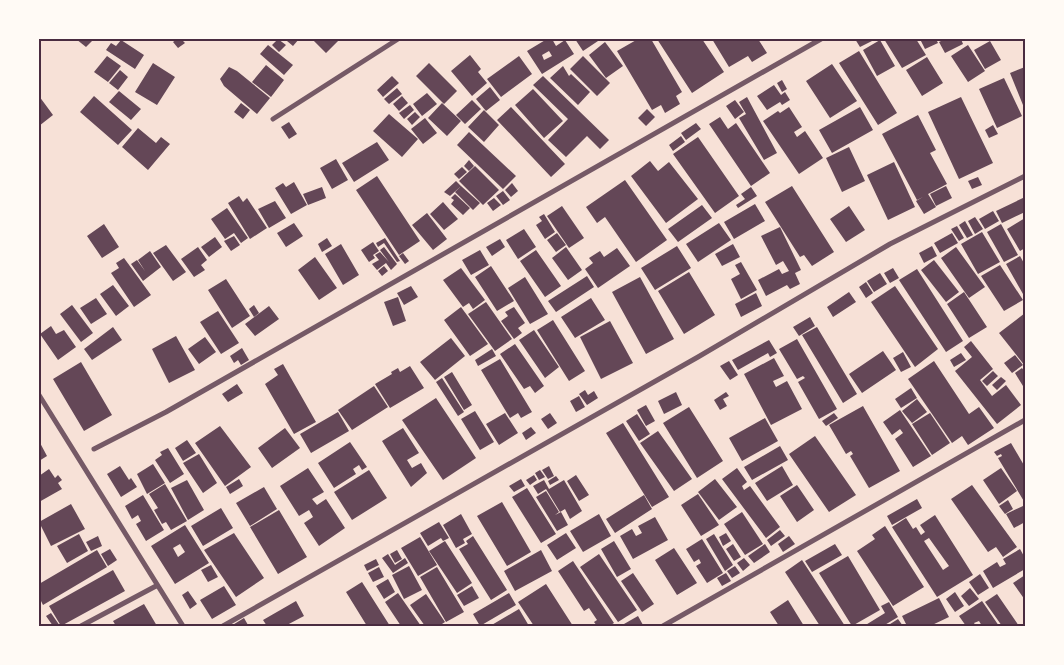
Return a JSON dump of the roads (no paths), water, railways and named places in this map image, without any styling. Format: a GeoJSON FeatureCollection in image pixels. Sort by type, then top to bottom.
{"type":"FeatureCollection","features":[{"type":"Feature","properties":{"kind":"street"},"geometry":{"type":"LineString","coordinates":[[273,119],[398,39]]}},
{"type":"Feature","properties":{"kind":"street"},"geometry":{"type":"LineString","coordinates":[[94,449],[175,407],[821,39]]}},
{"type":"Feature","properties":{"kind":"street"},"geometry":{"type":"LineString","coordinates":[[223,626],[698,357],[890,244],[1025,176]]}},
{"type":"Feature","properties":{"kind":"street"},"geometry":{"type":"LineString","coordinates":[[39,395],[156,586],[183,626]]}},
{"type":"Feature","properties":{"kind":"street"},"geometry":{"type":"LineString","coordinates":[[663,626],[1025,420]]}},
{"type":"Feature","properties":{"kind":"street"},"geometry":{"type":"LineString","coordinates":[[81,626],[156,586]]}}]}
